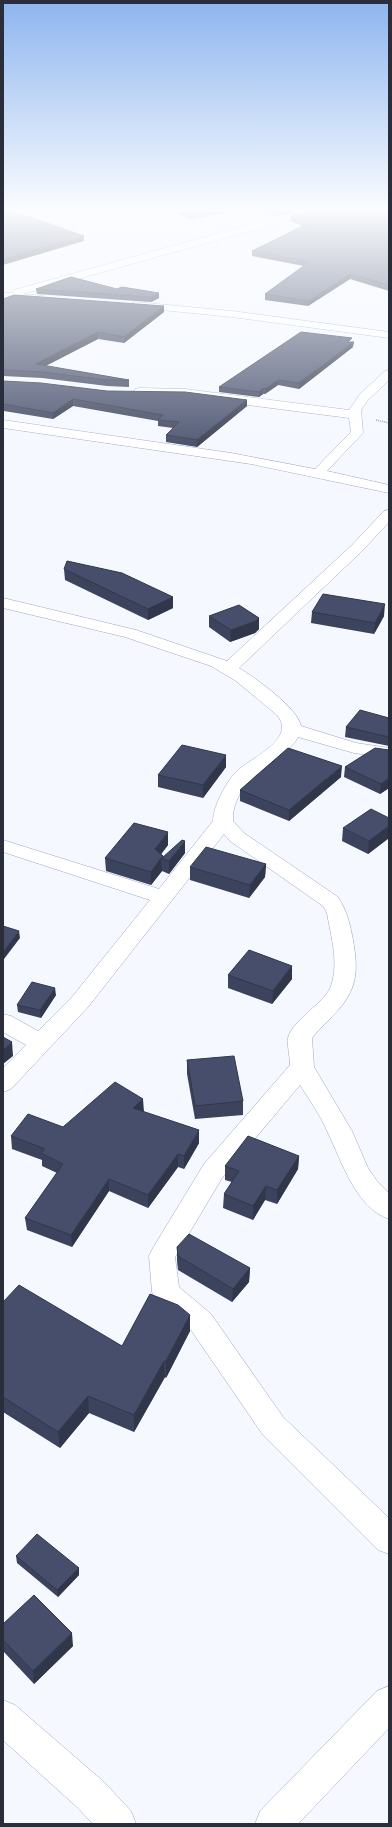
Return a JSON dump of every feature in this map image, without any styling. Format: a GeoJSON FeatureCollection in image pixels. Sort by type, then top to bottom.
{"type":"FeatureCollection","features":[{"type":"Feature","properties":{"kind":"street"},"geometry":{"type":"LineString","coordinates":[[4,296],[50,299]]}},
{"type":"Feature","properties":{"kind":"street"},"geometry":{"type":"LineString","coordinates":[[127,305],[239,315],[389,335]]}},
{"type":"Feature","properties":{"kind":"street"},"geometry":{"type":"LineString","coordinates":[[318,473],[358,433],[355,410],[364,397],[389,374]]}},
{"type":"Feature","properties":{"kind":"street"},"geometry":{"type":"LineString","coordinates":[[129,392],[185,393],[355,415]]}},
{"type":"Feature","properties":{"kind":"street"},"geometry":{"type":"LineString","coordinates":[[3,424],[232,457],[318,473],[389,489]]}},
{"type":"Feature","properties":{"kind":"street"},"geometry":{"type":"LineString","coordinates":[[228,669],[357,548],[389,514]]}},
{"type":"Feature","properties":{"kind":"street"},"geometry":{"type":"LineString","coordinates":[[3,1083],[80,1002],[223,822],[223,813],[228,800],[242,776],[280,747],[288,739],[292,729],[291,721],[283,711],[258,690],[217,662],[192,652],[130,633],[6,607]]}},
{"type":"Feature","properties":{"kind":"street"},"geometry":{"type":"LineString","coordinates":[[292,729],[354,748],[389,753]]}},
{"type":"Feature","properties":{"kind":"street"},"geometry":{"type":"LineString","coordinates":[[223,822],[237,837],[331,902],[337,913],[346,962],[342,987],[332,1004],[313,1020],[300,1037],[302,1067],[340,1130],[357,1171],[368,1188],[389,1209]]}},
{"type":"Feature","properties":{"kind":"street"},"geometry":{"type":"LineString","coordinates":[[3,846],[164,897]]}},
{"type":"Feature","properties":{"kind":"street"},"geometry":{"type":"LineString","coordinates":[[3,1022],[41,1043]]}},
{"type":"Feature","properties":{"kind":"street"},"geometry":{"type":"LineString","coordinates":[[302,1067],[213,1171],[162,1256],[166,1292],[201,1322],[273,1426],[389,1539]]}},
{"type":"Feature","properties":{"kind":"street"},"geometry":{"type":"LineString","coordinates":[[273,1824],[389,1703]]}},
{"type":"Feature","properties":{"kind":"street"},"geometry":{"type":"LineString","coordinates":[[3,1717],[91,1795],[118,1824]]}},
{"type":"Feature","properties":{"kind":"building"},"geometry":{"type":"Polygon","coordinates":[[[18,295],[164,306],[124,337],[98,332],[36,364],[129,380],[107,380],[42,372],[3,370],[3,299],[18,295]]]}},
{"type":"Feature","properties":{"kind":"building"},"geometry":{"type":"Polygon","coordinates":[[[126,295],[154,295],[151,297],[126,295]]]}},
{"type":"Feature","properties":{"kind":"building"},"geometry":{"type":"Polygon","coordinates":[[[273,295],[318,295],[309,301],[273,295]]]}},
{"type":"Feature","properties":{"kind":"building"},"geometry":{"type":"Polygon","coordinates":[[[301,332],[352,338],[348,342],[354,342],[299,383],[279,380],[265,389],[263,388],[259,392],[219,387],[301,332]]]}},
{"type":"Feature","properties":{"kind":"building"},"geometry":{"type":"Polygon","coordinates":[[[3,381],[41,383],[107,391],[185,392],[247,400],[197,440],[166,435],[179,422],[158,420],[163,415],[73,399],[53,413],[3,405],[3,381]]]}},
{"type":"Feature","properties":{"kind":"building"},"geometry":{"type":"Polygon","coordinates":[[[67,561],[122,573],[173,597],[148,609],[64,569],[67,561]]]}},
{"type":"Feature","properties":{"kind":"building"},"geometry":{"type":"Polygon","coordinates":[[[323,594],[385,604],[375,623],[312,612],[323,594]]]}},
{"type":"Feature","properties":{"kind":"building"},"geometry":{"type":"Polygon","coordinates":[[[239,605],[259,618],[256,621],[231,630],[209,616],[239,605]]]}},
{"type":"Feature","properties":{"kind":"building"},"geometry":{"type":"Polygon","coordinates":[[[360,710],[389,718],[389,737],[346,727],[360,710]]]}},
{"type":"Feature","properties":{"kind":"building"},"geometry":{"type":"Polygon","coordinates":[[[182,745],[226,755],[203,785],[158,775],[182,745]]]}},
{"type":"Feature","properties":{"kind":"building"},"geometry":{"type":"Polygon","coordinates":[[[288,748],[342,766],[289,810],[240,790],[288,748]]]}},
{"type":"Feature","properties":{"kind":"building"},"geometry":{"type":"Polygon","coordinates":[[[375,748],[389,750],[389,778],[381,784],[345,767],[375,748]]]}},
{"type":"Feature","properties":{"kind":"building"},"geometry":{"type":"Polygon","coordinates":[[[371,809],[389,818],[389,826],[369,841],[343,828],[371,809]]]}},
{"type":"Feature","properties":{"kind":"building"},"geometry":{"type":"Polygon","coordinates":[[[134,823],[168,832],[155,849],[163,856],[162,858],[182,840],[185,841],[169,861],[161,858],[151,872],[105,858],[134,823]]]}},
{"type":"Feature","properties":{"kind":"building"},"geometry":{"type":"Polygon","coordinates":[[[206,847],[266,864],[250,885],[190,867],[206,847]]]}},
{"type":"Feature","properties":{"kind":"building"},"geometry":{"type":"Polygon","coordinates":[[[3,926],[19,931],[3,952],[3,926]]]}},
{"type":"Feature","properties":{"kind":"building"},"geometry":{"type":"Polygon","coordinates":[[[249,950],[292,966],[273,991],[228,975],[249,950]]]}},
{"type":"Feature","properties":{"kind":"building"},"geometry":{"type":"Polygon","coordinates":[[[32,982],[55,988],[40,1010],[17,1005],[32,982]]]}},
{"type":"Feature","properties":{"kind":"building"},"geometry":{"type":"Polygon","coordinates":[[[3,1037],[12,1042],[3,1050],[3,1037]]]}},
{"type":"Feature","properties":{"kind":"building"},"geometry":{"type":"Polygon","coordinates":[[[234,1056],[243,1101],[195,1106],[187,1060],[234,1056]]]}},
{"type":"Feature","properties":{"kind":"building"},"geometry":{"type":"Polygon","coordinates":[[[115,1082],[143,1099],[133,1108],[199,1130],[184,1156],[178,1154],[148,1195],[109,1179],[71,1235],[25,1218],[63,1164],[41,1153],[45,1149],[11,1136],[28,1114],[63,1127],[115,1082]]]}},
{"type":"Feature","properties":{"kind":"building"},"geometry":{"type":"Polygon","coordinates":[[[248,1136],[299,1156],[277,1190],[266,1186],[253,1206],[224,1194],[239,1171],[225,1166],[248,1136]]]}},
{"type":"Feature","properties":{"kind":"building"},"geometry":{"type":"Polygon","coordinates":[[[189,1234],[250,1268],[233,1289],[178,1256],[177,1247],[189,1234]]]}},
{"type":"Feature","properties":{"kind":"building"},"geometry":{"type":"Polygon","coordinates":[[[19,1285],[122,1346],[150,1294],[178,1305],[190,1315],[166,1361],[164,1361],[134,1415],[88,1396],[58,1432],[3,1397],[3,1302],[19,1285]]]}},
{"type":"Feature","properties":{"kind":"building"},"geometry":{"type":"Polygon","coordinates":[[[37,1534],[79,1568],[57,1590],[16,1556],[37,1534]]]}},
{"type":"Feature","properties":{"kind":"building"},"geometry":{"type":"Polygon","coordinates":[[[34,1595],[72,1633],[33,1671],[3,1640],[3,1624],[34,1595]]]}}]}
